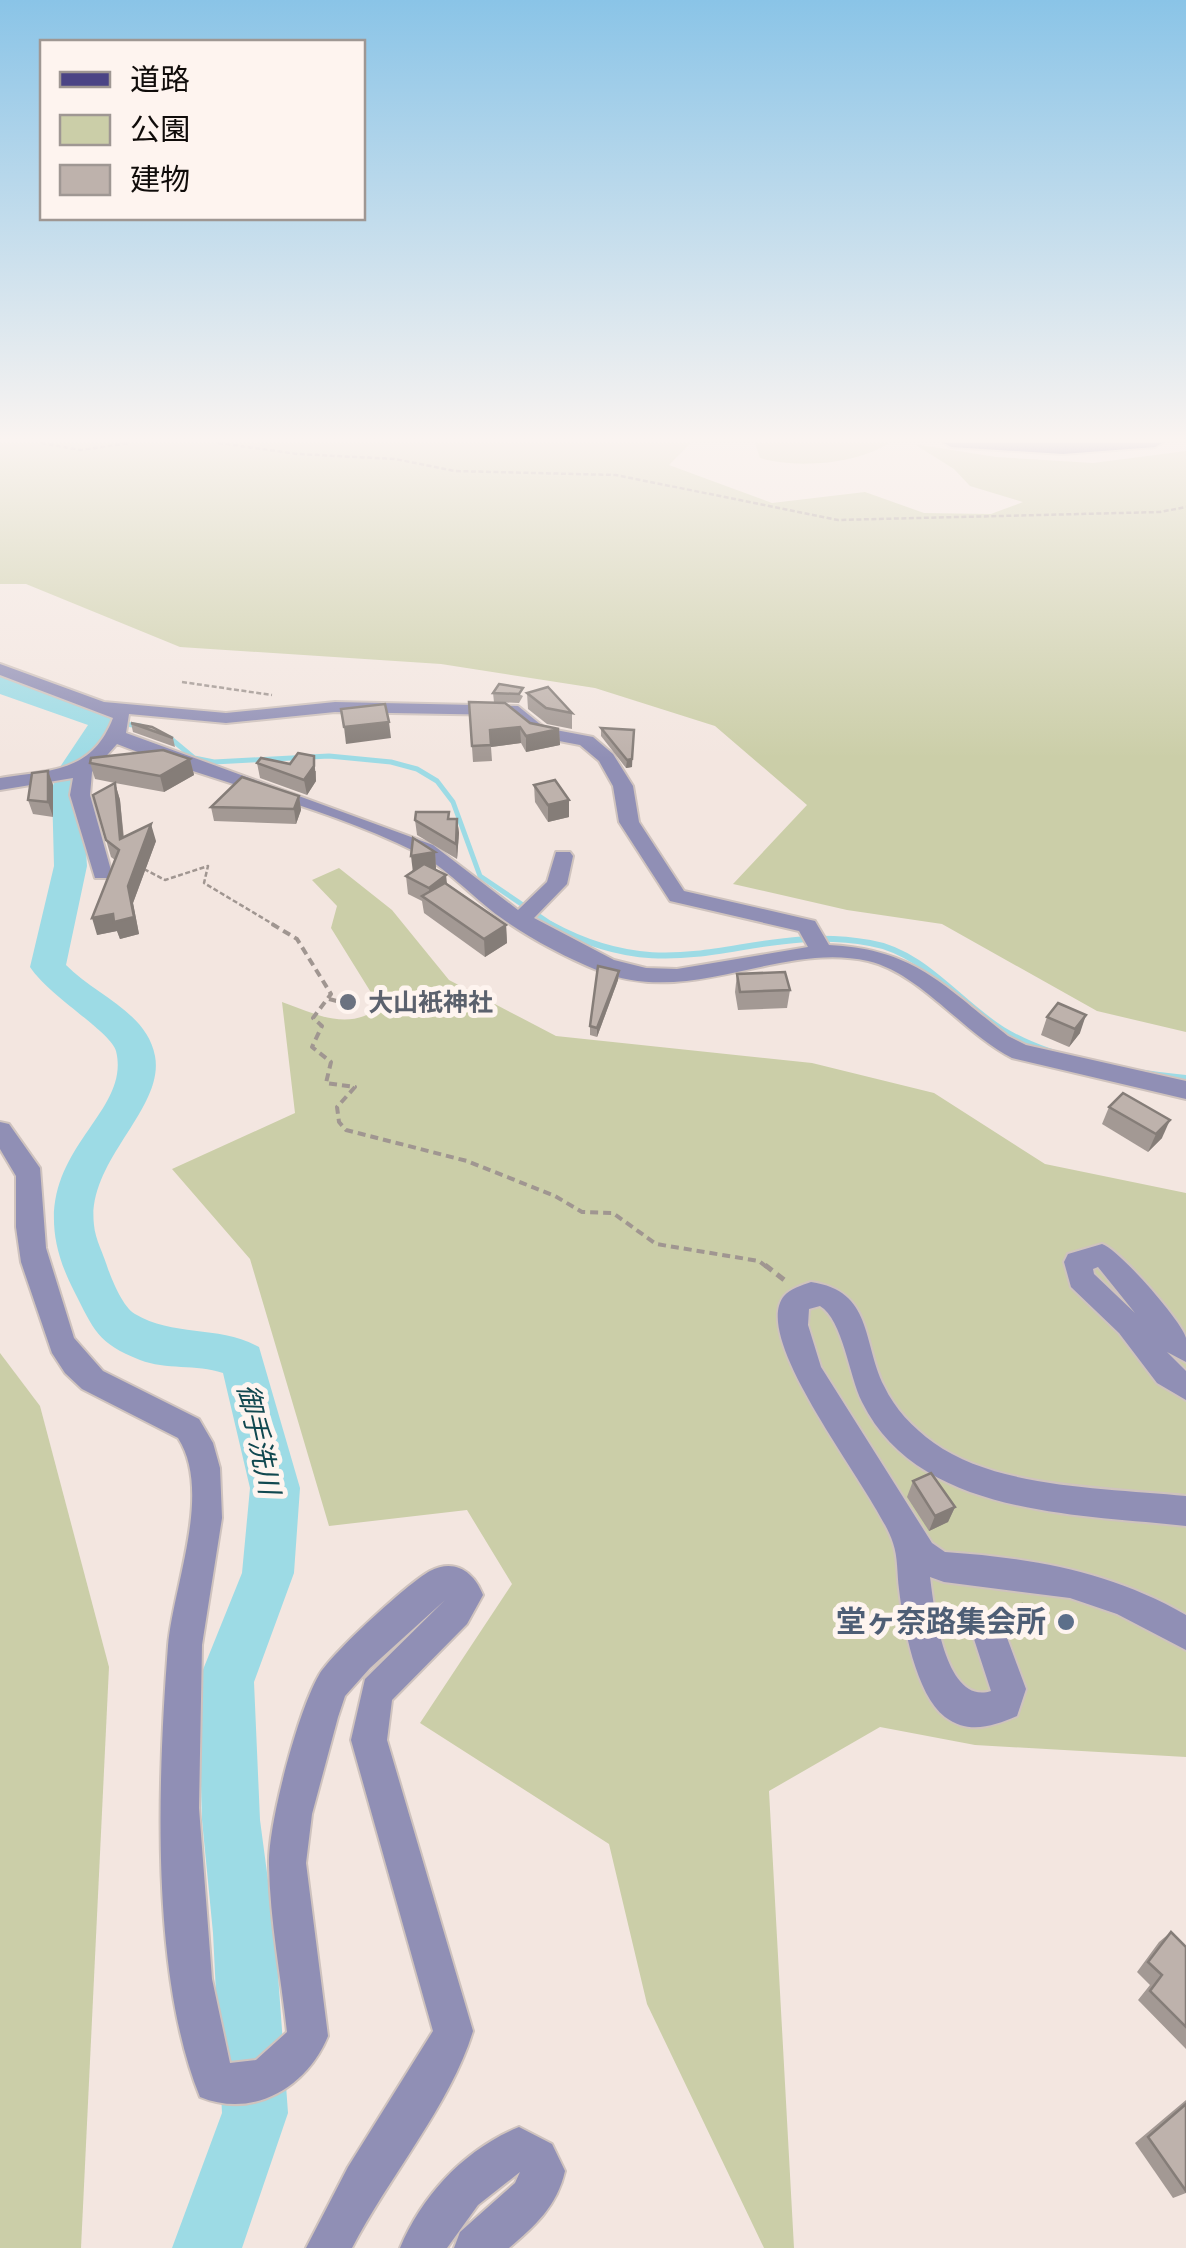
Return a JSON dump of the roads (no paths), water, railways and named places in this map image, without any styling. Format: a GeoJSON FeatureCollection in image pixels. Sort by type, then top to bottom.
{"type":"FeatureCollection","features":[{"type":"Feature","properties":{"kind":"street"},"geometry":{"type":"LineString","coordinates":[[0,668],[118,714],[124,741],[352,818],[426,849],[607,966],[646,975],[693,974],[820,946],[860,952],[893,962],[1000,1042],[1020,1052],[1186,1090]]}},
{"type":"Feature","properties":{"kind":"street"},"geometry":{"type":"LineString","coordinates":[[88,703],[128,712],[226,718],[335,707],[512,710],[539,732],[580,739],[606,758],[624,786],[629,822],[677,896],[796,922],[820,946]]}},
{"type":"Feature","properties":{"kind":"street"},"geometry":{"type":"LineString","coordinates":[[0,784],[75,772],[119,728]]}},
{"type":"Feature","properties":{"kind":"street"},"geometry":{"type":"LineString","coordinates":[[75,772],[102,874]]}},
{"type":"Feature","properties":{"kind":"street"},"geometry":{"type":"LineString","coordinates":[[528,913],[557,884],[564,856]]}},
{"type":"Feature","properties":{"kind":"street"},"geometry":{"type":"LineString","coordinates":[[0,1131],[26,1166],[30,1238],[64,1350],[80,1372],[128,1400],[176,1418],[198,1443],[206,1504],[185,1642],[184,1904],[206,2054],[215,2082],[257,2080],[297,2058],[308,2036],[287,1863],[294,1814],[332,1685],[439,1582],[457,1582],[466,1595],[464,1604],[377,1691],[369,1740],[442,1981],[452,2031],[446,2054],[363,2182],[328,2248]]}},
{"type":"Feature","properties":{"kind":"street"},"geometry":{"type":"LineString","coordinates":[[1186,1350],[1159,1328],[1114,1263],[1102,1255],[1078,1262],[1081,1280],[1129,1325],[1167,1374],[1186,1387]]}},
{"type":"Feature","properties":{"kind":"street"},"geometry":{"type":"LineString","coordinates":[[1186,1511],[992,1483],[944,1469],[917,1450],[882,1409],[864,1374],[844,1308],[825,1293],[802,1296],[792,1315],[804,1361],[909,1540],[930,1561],[944,1567],[1071,1580],[1150,1613],[1186,1634]]}},
{"type":"Feature","properties":{"kind":"street"},"geometry":{"type":"LineString","coordinates":[[909,1540],[928,1660],[943,1688],[961,1705],[980,1712],[1005,1704],[1010,1690],[991,1639]]}},
{"type":"Feature","properties":{"kind":"street"},"geometry":{"type":"LineString","coordinates":[[422,2248],[465,2183],[519,2148],[534,2154],[542,2168],[543,2185],[533,2201],[504,2219],[476,2248]]}},
{"type":"Feature","properties":{"kind":"waterway","name":"御手洗川"},"geometry":{"type":"LineString","coordinates":[[0,684],[104,721],[97,739],[69,779],[70,866],[48,967],[73,994],[128,1032],[136,1055],[137,1078],[79,1177],[72,1224],[89,1278],[114,1325],[153,1345],[227,1352],[243,1361],[275,1488],[268,1573],[226,1682],[231,1820],[244,1933],[255,2113],[207,2248]]}},
{"type":"Feature","properties":{"kind":"waterway"},"geometry":{"type":"LineString","coordinates":[[104,721],[140,726]]}},
{"type":"Feature","properties":{"kind":"waterway"},"geometry":{"type":"LineString","coordinates":[[170,738],[194,758],[214,762],[329,756],[391,762],[417,769],[437,781],[453,802],[480,876],[553,925]]}},
{"type":"Feature","properties":{"kind":"waterway"},"geometry":{"type":"LineString","coordinates":[[553,925],[596,944],[637,954],[676,955],[826,939],[870,943],[907,956],[987,1019],[1023,1041],[1092,1063],[1186,1078]]}},
{"type":"Feature","properties":{"kind":"place","name":"大山衹神社"},"geometry":{"type":"Point","coordinates":[348,1002]}},
{"type":"Feature","properties":{"kind":"place","name":"堂ヶ奈路集会所"},"geometry":{"type":"Point","coordinates":[1066,1622]}}]}
